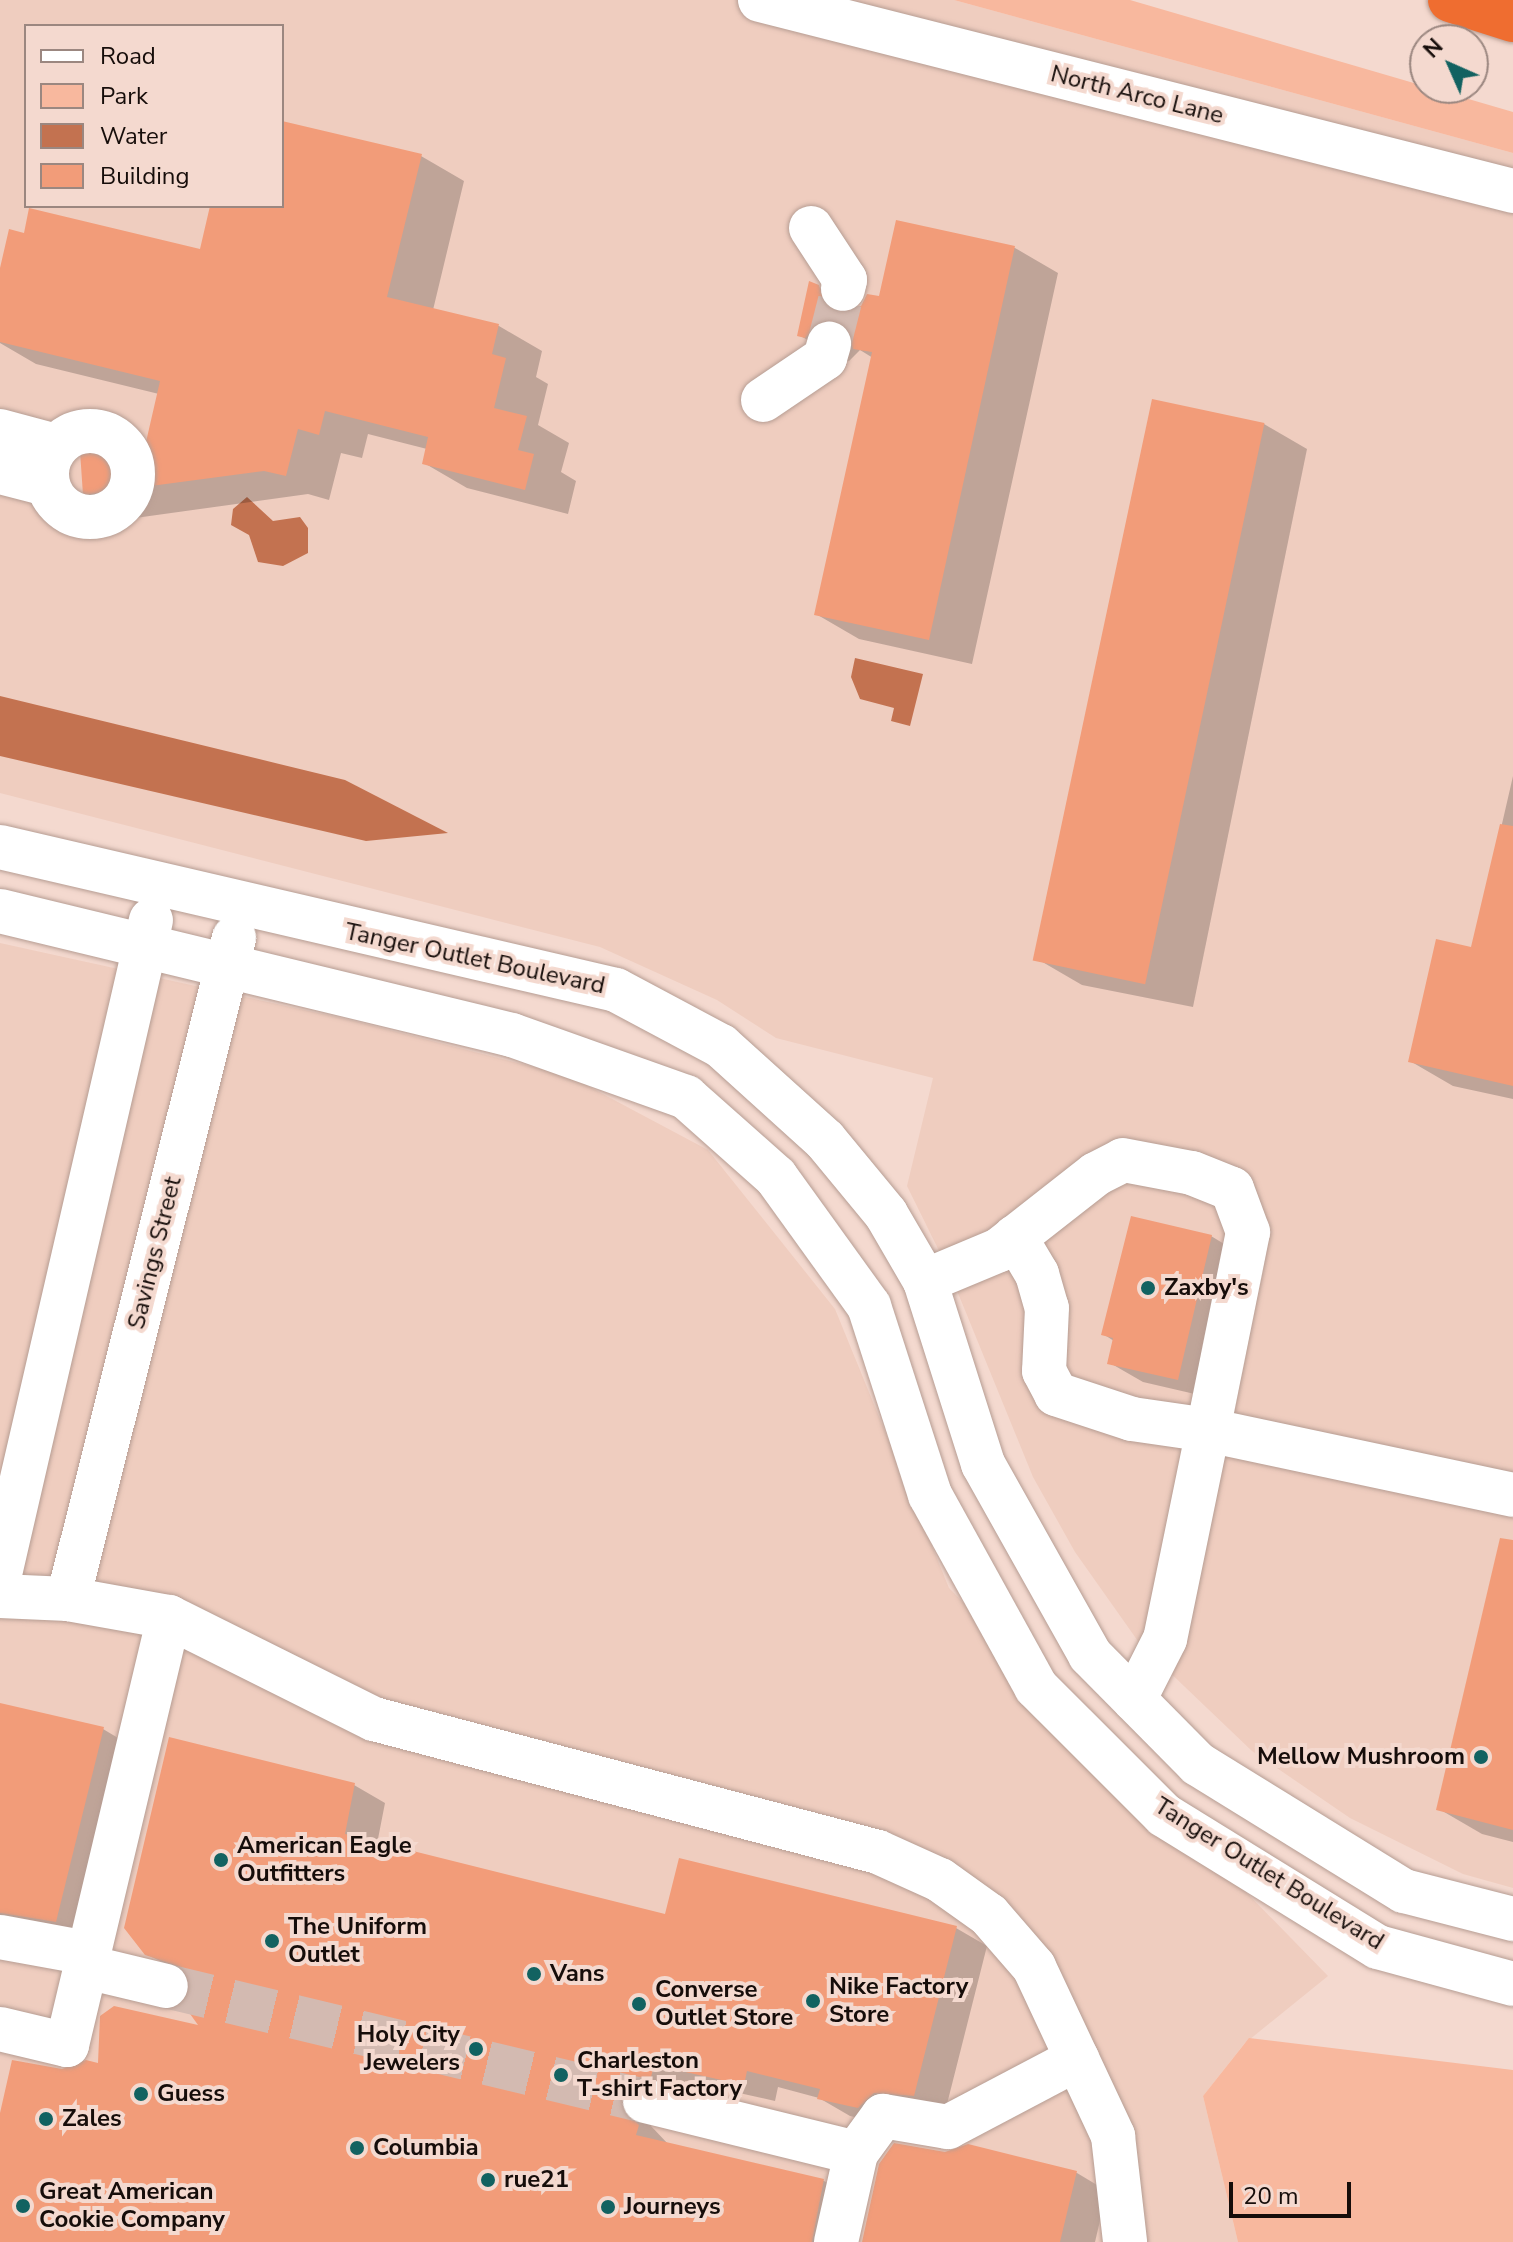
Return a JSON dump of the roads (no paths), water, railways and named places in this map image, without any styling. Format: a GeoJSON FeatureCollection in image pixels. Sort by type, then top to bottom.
{"type":"FeatureCollection","features":[{"type":"Feature","properties":{"kind":"highway"},"geometry":{"type":"LineString","coordinates":[[1450,0],[1513,20]]}},
{"type":"Feature","properties":{"kind":"street","name":"North Arco Lane"},"geometry":{"type":"LineString","coordinates":[[760,0],[1513,191]]}},
{"type":"Feature","properties":{"kind":"street"},"geometry":{"type":"LineString","coordinates":[[811,228],[845,280],[843,289]]}},
{"type":"Feature","properties":{"kind":"street"},"geometry":{"type":"LineString","coordinates":[[763,400],[825,358],[829,344]]}},
{"type":"Feature","properties":{"kind":"street"},"geometry":{"type":"LineString","coordinates":[[0,431],[52,465],[0,472]]}},
{"type":"Feature","properties":{"kind":"street","name":"Tanger Outlet Boulevard"},"geometry":{"type":"LineString","coordinates":[[0,847],[242,907],[616,990],[721,1046],[825,1140],[886,1214],[925,1281],[983,1464],[1090,1655],[1198,1764],[1404,1891],[1513,1919]]}},
{"type":"Feature","properties":{"kind":"street"},"geometry":{"type":"LineString","coordinates":[[0,1574],[159,886]]}},
{"type":"Feature","properties":{"kind":"street","name":"Savings Street"},"geometry":{"type":"LineString","coordinates":[[68,1599],[242,907]]}},
{"type":"Feature","properties":{"kind":"street","name":"Tanger Outlet Boulevard"},"geometry":{"type":"LineString","coordinates":[[0,911],[512,1035],[686,1097],[776,1177],[869,1306],[930,1495],[1036,1687],[1164,1815],[1378,1947],[1513,1984]]}},
{"type":"Feature","properties":{"kind":"street"},"geometry":{"type":"LineString","coordinates":[[925,1281],[999,1250],[1096,1174],[1123,1160],[1192,1173],[1232,1189],[1248,1232],[1165,1639],[1134,1700]]}},
{"type":"Feature","properties":{"kind":"street"},"geometry":{"type":"LineString","coordinates":[[1015,1237],[1037,1274],[1047,1308],[1044,1371],[1056,1394],[1132,1419],[1208,1430],[1513,1495]]}},
{"type":"Feature","properties":{"kind":"street"},"geometry":{"type":"LineString","coordinates":[[0,1596],[68,1599],[169,1617],[374,1719],[878,1852],[940,1880],[989,1915],[1034,1967],[1113,2136],[1125,2242]]}},
{"type":"Feature","properties":{"kind":"street"},"geometry":{"type":"LineString","coordinates":[[0,2029],[67,2045],[169,1617]]}},
{"type":"Feature","properties":{"kind":"street"},"geometry":{"type":"LineString","coordinates":[[0,1937],[76,1951],[87,1967],[166,1986]]}},
{"type":"Feature","properties":{"kind":"street"},"geometry":{"type":"LineString","coordinates":[[836,2242],[856,2153],[883,2116],[948,2127],[1077,2059]]}},
{"type":"Feature","properties":{"kind":"street"},"geometry":{"type":"LineString","coordinates":[[645,2101],[856,2153]]}},
{"type":"Feature","properties":{"kind":"water"},"geometry":{"type":"Polygon","coordinates":[[[247,497],[273,521],[300,517],[308,528],[308,553],[283,566],[258,562],[249,535],[231,525],[233,509],[247,497]]]}},
{"type":"Feature","properties":{"kind":"water"},"geometry":{"type":"Polygon","coordinates":[[[855,658],[923,674],[910,726],[891,721],[894,708],[860,699],[851,677],[855,658]]]}},
{"type":"Feature","properties":{"kind":"water"},"geometry":{"type":"Polygon","coordinates":[[[0,696],[345,780],[448,833],[366,841],[0,756],[0,696]]]}},
{"type":"Feature","properties":{"kind":"tunnel"},"geometry":{"type":"LineString","coordinates":[[829,344],[843,289]]}},
{"type":"Feature","properties":{"kind":"tunnel"},"geometry":{"type":"LineString","coordinates":[[166,1986],[645,2101]]}},
{"type":"Feature","properties":{"kind":"place","name":"Zaxby's"},"geometry":{"type":"Point","coordinates":[1148,1288]}},
{"type":"Feature","properties":{"kind":"place","name":"Mellow Mushroom"},"geometry":{"type":"Point","coordinates":[1481,1757]}},
{"type":"Feature","properties":{"kind":"place","name":"American Eagle Outfitters"},"geometry":{"type":"Point","coordinates":[221,1860]}},
{"type":"Feature","properties":{"kind":"place","name":"The Uniform Outlet"},"geometry":{"type":"Point","coordinates":[272,1941]}},
{"type":"Feature","properties":{"kind":"place","name":"Vans"},"geometry":{"type":"Point","coordinates":[534,1974]}},
{"type":"Feature","properties":{"kind":"place","name":"Nike Factory Store"},"geometry":{"type":"Point","coordinates":[813,2001]}},
{"type":"Feature","properties":{"kind":"place","name":"Converse Outlet Store"},"geometry":{"type":"Point","coordinates":[639,2004]}},
{"type":"Feature","properties":{"kind":"place","name":"Holy City Jewelers"},"geometry":{"type":"Point","coordinates":[476,2049]}},
{"type":"Feature","properties":{"kind":"place","name":"Charleston T-shirt Factory"},"geometry":{"type":"Point","coordinates":[561,2075]}},
{"type":"Feature","properties":{"kind":"place","name":"Guess"},"geometry":{"type":"Point","coordinates":[141,2094]}},
{"type":"Feature","properties":{"kind":"place","name":"Zales"},"geometry":{"type":"Point","coordinates":[46,2119]}},
{"type":"Feature","properties":{"kind":"place","name":"Columbia"},"geometry":{"type":"Point","coordinates":[357,2148]}},
{"type":"Feature","properties":{"kind":"place","name":"rue21"},"geometry":{"type":"Point","coordinates":[488,2180]}},
{"type":"Feature","properties":{"kind":"place","name":"Great American Cookie Company"},"geometry":{"type":"Point","coordinates":[23,2206]}},
{"type":"Feature","properties":{"kind":"place","name":"Journeys"},"geometry":{"type":"Point","coordinates":[608,2207]}}]}
